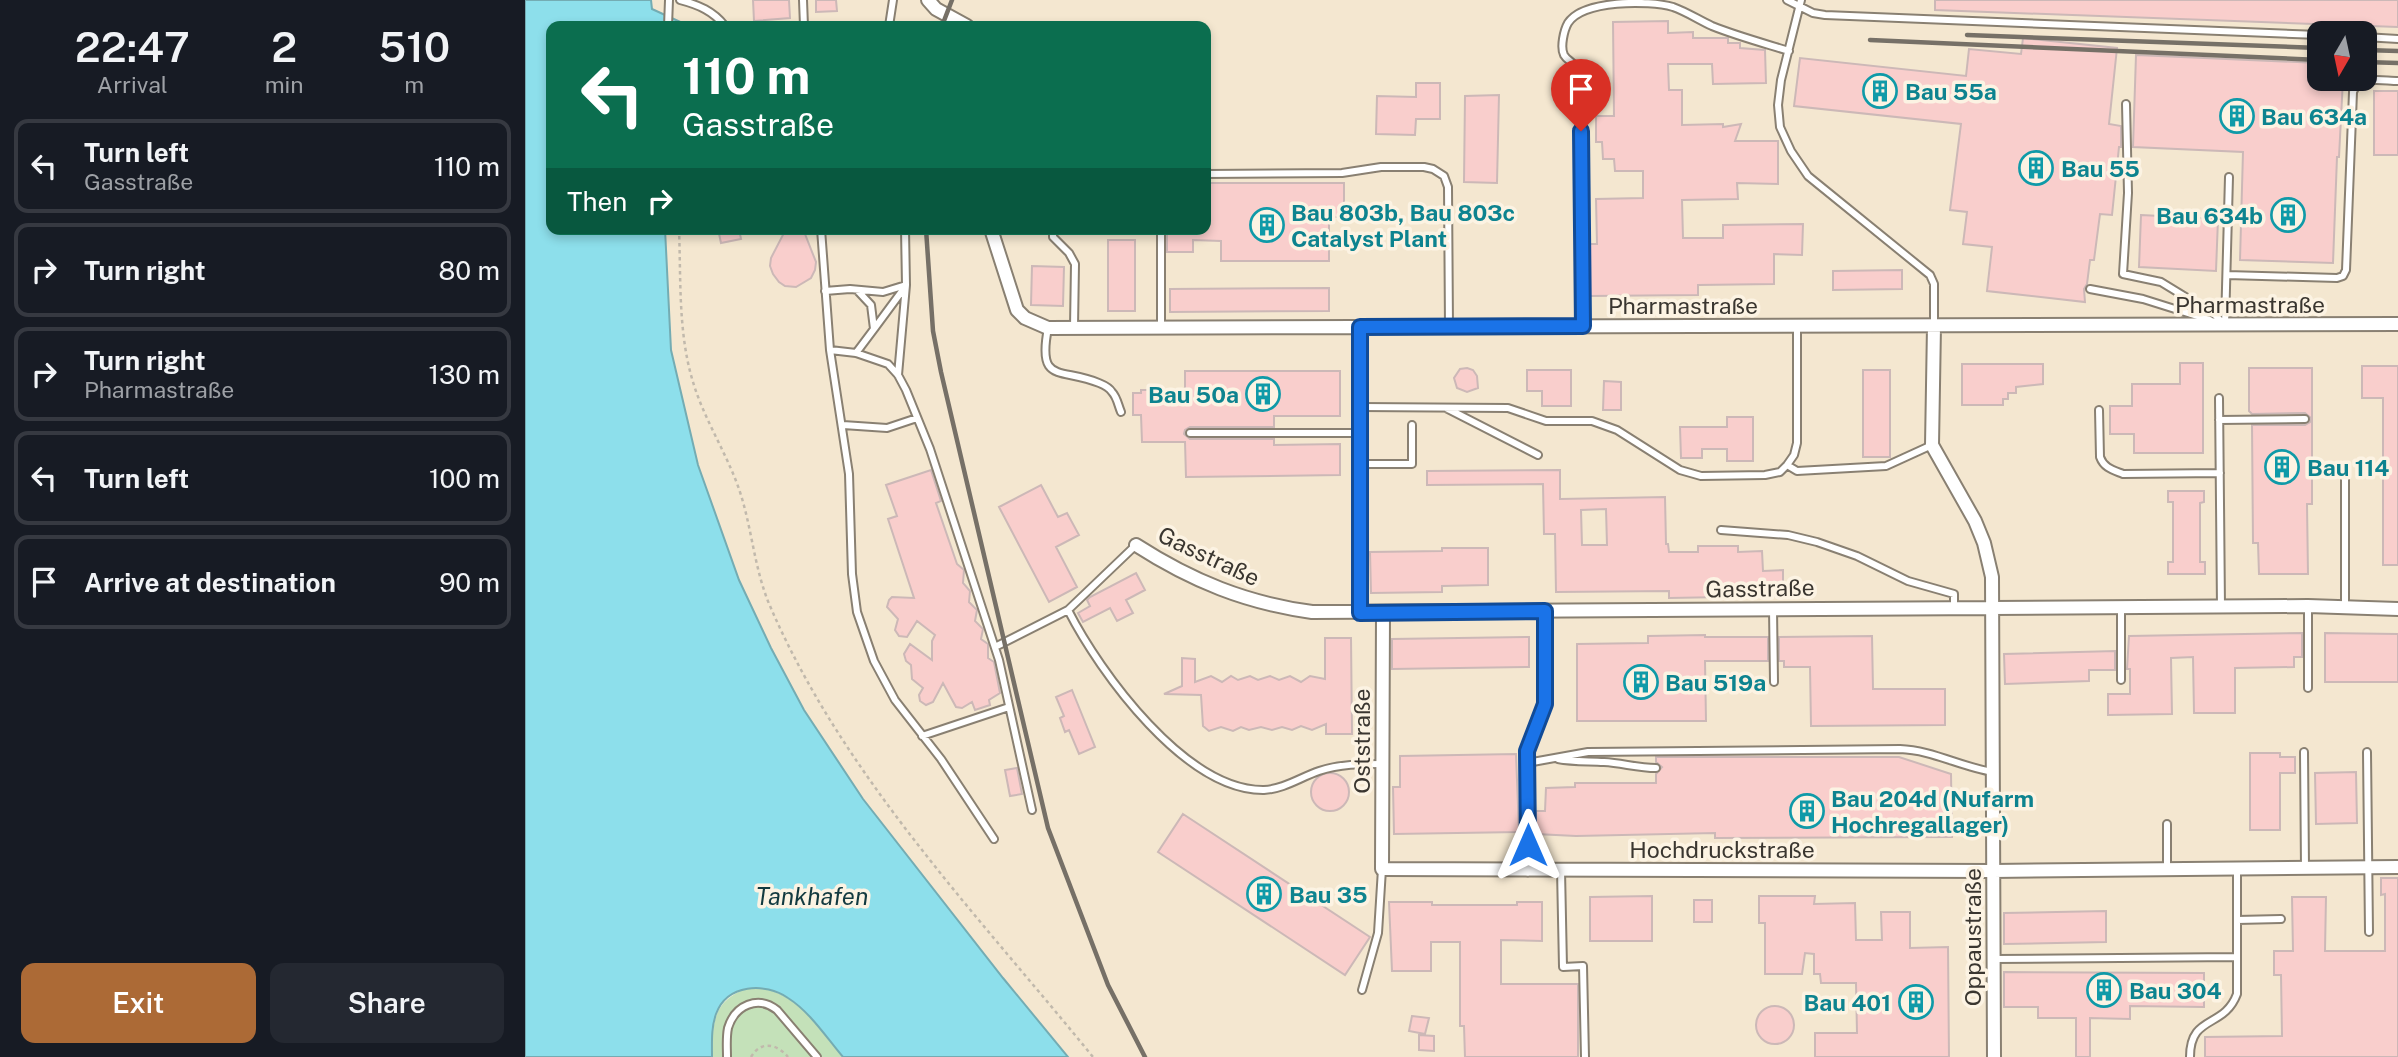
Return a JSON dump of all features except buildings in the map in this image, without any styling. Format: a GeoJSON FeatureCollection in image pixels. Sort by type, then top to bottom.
{"type":"FeatureCollection","features":[{"type":"Feature","properties":{"kind":"street"},"geometry":{"type":"LineString","coordinates":[[928,0],[936,9],[958,21]]}},
{"type":"Feature","properties":{"kind":"street","name":"Pharmastraße"},"geometry":{"type":"LineString","coordinates":[[993,235],[1017,310],[1025,318],[1048,328],[2398,324]]}},
{"type":"Feature","properties":{"kind":"street"},"geometry":{"type":"LineString","coordinates":[[1932,445],[1934,326]]}},
{"type":"Feature","properties":{"kind":"street"},"geometry":{"type":"LineString","coordinates":[[1360,327],[1360,613]]}},
{"type":"Feature","properties":{"kind":"street","name":"Oppaustraße"},"geometry":{"type":"LineString","coordinates":[[1932,445],[1975,521],[1984,543],[1992,577],[1994,1057]]}},
{"type":"Feature","properties":{"kind":"street","name":"Gasstraße"},"geometry":{"type":"LineString","coordinates":[[1136,545],[1190,575],[1248,599],[1312,612],[2308,606],[2398,609]]}},
{"type":"Feature","properties":{"kind":"street"},"geometry":{"type":"LineString","coordinates":[[1528,870],[1527,751],[1545,704],[1545,611]]}},
{"type":"Feature","properties":{"kind":"street","name":"Oststraße"},"geometry":{"type":"LineString","coordinates":[[1382,869],[1383,613]]}},
{"type":"Feature","properties":{"kind":"street","name":"Hochdruckstraße"},"geometry":{"type":"LineString","coordinates":[[1382,869],[1993,871],[2398,867]]}},
{"type":"Feature","properties":{"kind":"lane"},"geometry":{"type":"LineString","coordinates":[[668,21],[669,0]]}},
{"type":"Feature","properties":{"kind":"lane"},"geometry":{"type":"LineString","coordinates":[[680,0],[704,8],[721,21]]}},
{"type":"Feature","properties":{"kind":"lane"},"geometry":{"type":"LineString","coordinates":[[803,0],[804,21]]}},
{"type":"Feature","properties":{"kind":"lane"},"geometry":{"type":"LineString","coordinates":[[890,21],[893,0]]}},
{"type":"Feature","properties":{"kind":"lane"},"geometry":{"type":"LineString","coordinates":[[1787,0],[1825,16],[2307,35]]}},
{"type":"Feature","properties":{"kind":"lane"},"geometry":{"type":"LineString","coordinates":[[1583,326],[1580,75],[1577,66],[1566,57],[1563,49],[1567,25],[1573,16],[1595,4],[1615,2],[1671,6],[1711,25],[1789,51]]}},
{"type":"Feature","properties":{"kind":"lane"},"geometry":{"type":"LineString","coordinates":[[1801,4],[1778,105],[1780,127],[1791,151],[1808,176],[1930,275],[1934,284],[1934,326]]}},
{"type":"Feature","properties":{"kind":"lane"},"geometry":{"type":"LineString","coordinates":[[2377,38],[2398,39]]}},
{"type":"Feature","properties":{"kind":"lane"},"geometry":{"type":"LineString","coordinates":[[2227,275],[2337,278],[2343,275],[2346,270],[2353,92],[2355,85],[2362,80],[2398,81]]}},
{"type":"Feature","properties":{"kind":"lane"},"geometry":{"type":"LineString","coordinates":[[2126,104],[2128,193],[2123,274],[2161,282],[2215,314],[2225,325]]}},
{"type":"Feature","properties":{"kind":"lane"},"geometry":{"type":"LineString","coordinates":[[1211,174],[1342,173],[1381,167],[1433,169],[1444,176],[1448,187],[1449,327]]}},
{"type":"Feature","properties":{"kind":"lane"},"geometry":{"type":"LineString","coordinates":[[2225,325],[2229,177]]}},
{"type":"Feature","properties":{"kind":"lane"},"geometry":{"type":"LineString","coordinates":[[821,235],[830,350],[849,474],[852,574],[857,612],[874,661],[895,700],[941,759],[994,839]]}},
{"type":"Feature","properties":{"kind":"lane"},"geometry":{"type":"LineString","coordinates":[[898,374],[907,267],[905,235]]}},
{"type":"Feature","properties":{"kind":"lane"},"geometry":{"type":"LineString","coordinates":[[1053,235],[1075,264],[1074,328]]}},
{"type":"Feature","properties":{"kind":"lane"},"geometry":{"type":"LineString","coordinates":[[1161,235],[1161,327]]}},
{"type":"Feature","properties":{"kind":"lane"},"geometry":{"type":"LineString","coordinates":[[825,291],[883,292],[906,285]]}},
{"type":"Feature","properties":{"kind":"lane"},"geometry":{"type":"LineString","coordinates":[[856,353],[906,285]]}},
{"type":"Feature","properties":{"kind":"lane"},"geometry":{"type":"LineString","coordinates":[[2090,289],[2143,299],[2225,325]]}},
{"type":"Feature","properties":{"kind":"lane"},"geometry":{"type":"LineString","coordinates":[[856,290],[871,305],[874,329]]}},
{"type":"Feature","properties":{"kind":"lane"},"geometry":{"type":"LineString","coordinates":[[1360,407],[1508,408],[1546,421],[1592,421],[1617,430],[1680,470],[1701,476],[1765,475],[1780,472],[1787,466],[1797,443],[1797,326]]}},
{"type":"Feature","properties":{"kind":"lane"},"geometry":{"type":"LineString","coordinates":[[1048,328],[1044,349],[1048,365],[1053,371],[1088,378],[1107,387],[1114,393],[1121,412]]}},
{"type":"Feature","properties":{"kind":"lane"},"geometry":{"type":"LineString","coordinates":[[830,350],[856,353],[888,364],[898,374],[930,449],[995,647],[1032,810]]}},
{"type":"Feature","properties":{"kind":"lane"},"geometry":{"type":"LineString","coordinates":[[2219,398],[2221,607]]}},
{"type":"Feature","properties":{"kind":"lane"},"geometry":{"type":"LineString","coordinates":[[1444,407],[1538,455]]}},
{"type":"Feature","properties":{"kind":"lane"},"geometry":{"type":"LineString","coordinates":[[2099,410],[2100,457],[2102,463],[2112,470],[2123,474],[2220,473]]}},
{"type":"Feature","properties":{"kind":"lane"},"geometry":{"type":"LineString","coordinates":[[843,425],[887,428],[917,418]]}},
{"type":"Feature","properties":{"kind":"lane"},"geometry":{"type":"LineString","coordinates":[[2219,420],[2305,419]]}},
{"type":"Feature","properties":{"kind":"lane"},"geometry":{"type":"LineString","coordinates":[[1360,464],[1412,464],[1412,425]]}},
{"type":"Feature","properties":{"kind":"lane"},"geometry":{"type":"LineString","coordinates":[[1191,433],[1360,433]]}},
{"type":"Feature","properties":{"kind":"lane"},"geometry":{"type":"LineString","coordinates":[[1787,466],[1797,471],[1886,466],[1932,445]]}},
{"type":"Feature","properties":{"kind":"lane"},"geometry":{"type":"LineString","coordinates":[[2345,474],[2346,606]]}},
{"type":"Feature","properties":{"kind":"lane"},"geometry":{"type":"LineString","coordinates":[[1721,530],[1788,535],[1817,542],[1857,556],[1908,581],[1954,594],[1954,607]]}},
{"type":"Feature","properties":{"kind":"lane"},"geometry":{"type":"LineString","coordinates":[[995,647],[1068,610],[1136,545]]}},
{"type":"Feature","properties":{"kind":"lane"},"geometry":{"type":"LineString","coordinates":[[2308,606],[2308,688]]}},
{"type":"Feature","properties":{"kind":"lane"},"geometry":{"type":"LineString","coordinates":[[2121,607],[2121,680]]}},
{"type":"Feature","properties":{"kind":"lane"},"geometry":{"type":"LineString","coordinates":[[1773,609],[1774,682]]}},
{"type":"Feature","properties":{"kind":"lane"},"geometry":{"type":"LineString","coordinates":[[1068,610],[1081,635],[1136,710],[1168,744],[1198,767],[1220,779],[1245,788],[1266,790],[1336,766],[1382,764]]}},
{"type":"Feature","properties":{"kind":"lane"},"geometry":{"type":"LineString","coordinates":[[922,736],[1009,707]]}},
{"type":"Feature","properties":{"kind":"lane"},"geometry":{"type":"LineString","coordinates":[[1527,763],[1588,752],[1900,749],[1915,750],[1971,769],[1993,772]]}},
{"type":"Feature","properties":{"kind":"lane"},"geometry":{"type":"LineString","coordinates":[[2304,752],[2305,868]]}},
{"type":"Feature","properties":{"kind":"lane"},"geometry":{"type":"LineString","coordinates":[[2367,752],[2369,932]]}},
{"type":"Feature","properties":{"kind":"lane"},"geometry":{"type":"LineString","coordinates":[[1554,758],[1573,762],[1606,762],[1634,768],[1656,768]]}},
{"type":"Feature","properties":{"kind":"lane"},"geometry":{"type":"LineString","coordinates":[[2167,824],[2167,869]]}},
{"type":"Feature","properties":{"kind":"lane"},"geometry":{"type":"LineString","coordinates":[[1362,990],[1378,933],[1382,869]]}},
{"type":"Feature","properties":{"kind":"lane"},"geometry":{"type":"LineString","coordinates":[[2190,1057],[2191,1041],[2196,1032],[2224,1015],[2234,1003],[2237,994],[2237,869]]}},
{"type":"Feature","properties":{"kind":"lane"},"geometry":{"type":"LineString","coordinates":[[1561,870],[1563,967],[1583,966],[1585,1057]]}},
{"type":"Feature","properties":{"kind":"lane"},"geometry":{"type":"LineString","coordinates":[[2237,920],[2281,919]]}},
{"type":"Feature","properties":{"kind":"lane"},"geometry":{"type":"LineString","coordinates":[[1994,959],[2237,957]]}},
{"type":"Feature","properties":{"kind":"lane"},"geometry":{"type":"LineString","coordinates":[[727,1057],[727,1031],[734,1015],[747,1005],[760,1003],[769,1004],[778,1010],[817,1057]]}},
{"type":"Feature","properties":{"kind":"path"},"geometry":{"type":"LineString","coordinates":[[679,235],[684,343],[693,382],[737,482],[769,603],[793,653],[853,755],[899,820],[1093,1057]]}},
{"type":"Feature","properties":{"kind":"path"},"geometry":{"type":"LineString","coordinates":[[751,1057],[758,1048],[767,1045],[779,1048],[788,1057]]}},
{"type":"Feature","properties":{"kind":"shaded area"},"geometry":{"type":"Polygon","coordinates":[[[651,0],[2398,0],[2398,1057],[1068,1057],[863,799],[804,710],[739,580],[698,465],[671,350],[665,235],[1211,235],[1211,21],[653,21],[651,0]]]}},
{"type":"Feature","properties":{"kind":"green space"},"geometry":{"type":"Polygon","coordinates":[[[750,987],[766,989],[792,1001],[814,1021],[843,1057],[712,1057],[717,1014],[728,999],[750,987]]]}},
{"type":"Feature","properties":{"kind":"water","name":"Tankhafen"},"geometry":{"type":"Polygon","coordinates":[[[525,0],[651,0],[652,9],[678,21],[546,21],[546,235],[665,235],[671,350],[698,465],[739,580],[771,648],[804,710],[863,799],[1068,1057],[843,1057],[796,1004],[779,993],[758,988],[738,992],[721,1004],[713,1025],[712,1057],[525,1057],[525,0]]]}},
{"type":"Feature","properties":{"kind":"railway"},"geometry":{"type":"LineString","coordinates":[[944,21],[952,0]]}},
{"type":"Feature","properties":{"kind":"railway"},"geometry":{"type":"LineString","coordinates":[[1967,35],[2307,48]]}},
{"type":"Feature","properties":{"kind":"railway"},"geometry":{"type":"LineString","coordinates":[[1870,40],[2307,59]]}},
{"type":"Feature","properties":{"kind":"railway"},"geometry":{"type":"LineString","coordinates":[[2377,50],[2398,51]]}},
{"type":"Feature","properties":{"kind":"railway"},"geometry":{"type":"LineString","coordinates":[[2377,62],[2398,63]]}},
{"type":"Feature","properties":{"kind":"railway"},"geometry":{"type":"LineString","coordinates":[[926,235],[933,331],[941,372],[1048,828],[1108,985],[1145,1057]]}},
{"type":"Feature","properties":{"kind":"place","name":"Bau 55a"},"geometry":{"type":"Point","coordinates":[1880,91]}},
{"type":"Feature","properties":{"kind":"place","name":"Bau 634a"},"geometry":{"type":"Point","coordinates":[2237,116]}},
{"type":"Feature","properties":{"kind":"place","name":"Bau 55"},"geometry":{"type":"Point","coordinates":[2036,168]}},
{"type":"Feature","properties":{"kind":"place","name":"Bau 634b"},"geometry":{"type":"Point","coordinates":[2288,215]}},
{"type":"Feature","properties":{"kind":"place","name":"Bau 803b, Bau 803c Catalyst Plant"},"geometry":{"type":"Point","coordinates":[1267,225]}},
{"type":"Feature","properties":{"kind":"place","name":"Bau 50a"},"geometry":{"type":"Point","coordinates":[1263,394]}},
{"type":"Feature","properties":{"kind":"place","name":"Bau 114"},"geometry":{"type":"Point","coordinates":[2282,467]}},
{"type":"Feature","properties":{"kind":"place","name":"Bau 519a"},"geometry":{"type":"Point","coordinates":[1641,682]}},
{"type":"Feature","properties":{"kind":"place","name":"Bau 204d (Nufarm Hochregallager)"},"geometry":{"type":"Point","coordinates":[1807,811]}},
{"type":"Feature","properties":{"kind":"place","name":"Bau 35"},"geometry":{"type":"Point","coordinates":[1264,894]}},
{"type":"Feature","properties":{"kind":"place","name":"Bau 304"},"geometry":{"type":"Point","coordinates":[2104,990]}},
{"type":"Feature","properties":{"kind":"place","name":"Bau 401"},"geometry":{"type":"Point","coordinates":[1916,1002]}},
{"type":"Feature","properties":{"kind":"route"},"geometry":{"type":"LineString","coordinates":[[1528,845],[1527,751],[1545,704],[1545,611],[1360,613],[1360,327],[1583,326],[1581,131]]}}]}
